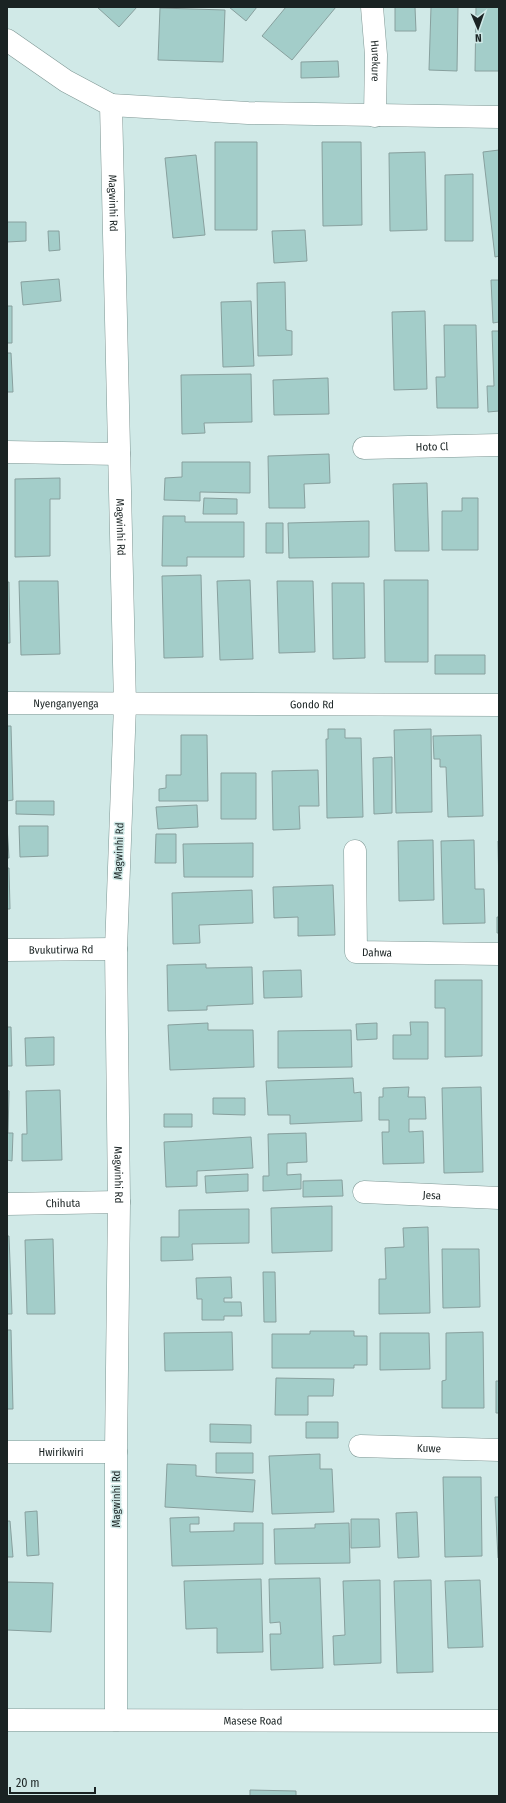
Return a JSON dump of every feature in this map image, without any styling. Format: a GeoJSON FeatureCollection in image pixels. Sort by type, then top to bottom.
{"type":"FeatureCollection","features":[{"type":"Feature","properties":{"kind":"street","name":"Hurekure"},"geometry":{"type":"LineString","coordinates":[[372,7],[376,55],[375,116]]}},
{"type":"Feature","properties":{"kind":"street"},"geometry":{"type":"LineString","coordinates":[[7,40],[66,81],[111,105],[248,113],[499,117]]}},
{"type":"Feature","properties":{"kind":"street","name":"Magwinhi Rd"},"geometry":{"type":"LineString","coordinates":[[111,105],[124,705],[116,949],[119,1202],[116,1452],[116,1720]]}},
{"type":"Feature","properties":{"kind":"street","name":"Hoto Cl"},"geometry":{"type":"LineString","coordinates":[[364,448],[499,445]]}},
{"type":"Feature","properties":{"kind":"street"},"geometry":{"type":"LineString","coordinates":[[7,452],[119,454]]}},
{"type":"Feature","properties":{"kind":"street","name":"Nyenganyenga"},"geometry":{"type":"LineString","coordinates":[[7,703],[124,705]]}},
{"type":"Feature","properties":{"kind":"street","name":"Gondo Rd"},"geometry":{"type":"LineString","coordinates":[[124,705],[499,705]]}},
{"type":"Feature","properties":{"kind":"street","name":"Dahwa"},"geometry":{"type":"LineString","coordinates":[[355,851],[356,952],[499,954]]}},
{"type":"Feature","properties":{"kind":"street","name":"Bvukutirwa Rd"},"geometry":{"type":"LineString","coordinates":[[7,950],[116,949]]}},
{"type":"Feature","properties":{"kind":"street","name":"Jesa"},"geometry":{"type":"LineString","coordinates":[[364,1192],[499,1198]]}},
{"type":"Feature","properties":{"kind":"street","name":"Chihuta"},"geometry":{"type":"LineString","coordinates":[[7,1204],[119,1202]]}},
{"type":"Feature","properties":{"kind":"street","name":"Kuwe"},"geometry":{"type":"LineString","coordinates":[[360,1446],[499,1450]]}},
{"type":"Feature","properties":{"kind":"street","name":"Hwirikwiri"},"geometry":{"type":"LineString","coordinates":[[7,1452],[116,1452]]}},
{"type":"Feature","properties":{"kind":"street","name":"Masese Road"},"geometry":{"type":"LineString","coordinates":[[7,1720],[499,1721]]}},
{"type":"Feature","properties":{"kind":"building"},"geometry":{"type":"Polygon","coordinates":[[[97,7],[137,7],[119,27],[97,7]]]}},
{"type":"Feature","properties":{"kind":"building"},"geometry":{"type":"Polygon","coordinates":[[[229,7],[257,7],[246,21],[229,7]]]}},
{"type":"Feature","properties":{"kind":"building"},"geometry":{"type":"Polygon","coordinates":[[[286,7],[336,7],[292,60],[262,36],[286,7]]]}},
{"type":"Feature","properties":{"kind":"building"},"geometry":{"type":"Polygon","coordinates":[[[395,7],[415,7],[416,31],[395,31],[395,7]]]}},
{"type":"Feature","properties":{"kind":"building"},"geometry":{"type":"Polygon","coordinates":[[[431,7],[458,7],[457,71],[429,70],[431,7]]]}},
{"type":"Feature","properties":{"kind":"building"},"geometry":{"type":"Polygon","coordinates":[[[476,7],[499,7],[499,71],[475,71],[476,7]]]}},
{"type":"Feature","properties":{"kind":"building"},"geometry":{"type":"Polygon","coordinates":[[[160,8],[225,10],[223,62],[158,60],[160,8]]]}},
{"type":"Feature","properties":{"kind":"building"},"geometry":{"type":"Polygon","coordinates":[[[338,61],[339,77],[301,78],[301,62],[338,61]]]}},
{"type":"Feature","properties":{"kind":"building"},"geometry":{"type":"Polygon","coordinates":[[[215,142],[257,142],[257,230],[215,230],[215,142]]]}},
{"type":"Feature","properties":{"kind":"building"},"geometry":{"type":"Polygon","coordinates":[[[322,142],[361,142],[362,225],[323,226],[322,142]]]}},
{"type":"Feature","properties":{"kind":"building"},"geometry":{"type":"Polygon","coordinates":[[[499,150],[499,256],[495,257],[483,152],[499,150]]]}},
{"type":"Feature","properties":{"kind":"building"},"geometry":{"type":"Polygon","coordinates":[[[425,152],[427,230],[390,231],[389,153],[425,152]]]}},
{"type":"Feature","properties":{"kind":"building"},"geometry":{"type":"Polygon","coordinates":[[[196,155],[205,235],[173,238],[165,158],[196,155]]]}},
{"type":"Feature","properties":{"kind":"building"},"geometry":{"type":"Polygon","coordinates":[[[473,174],[473,241],[445,241],[445,175],[473,174]]]}},
{"type":"Feature","properties":{"kind":"building"},"geometry":{"type":"Polygon","coordinates":[[[7,222],[26,222],[26,241],[7,242],[7,222]]]}},
{"type":"Feature","properties":{"kind":"building"},"geometry":{"type":"Polygon","coordinates":[[[305,230],[307,261],[274,263],[272,231],[305,230]]]}},
{"type":"Feature","properties":{"kind":"building"},"geometry":{"type":"Polygon","coordinates":[[[48,231],[59,231],[60,250],[49,251],[48,231]]]}},
{"type":"Feature","properties":{"kind":"building"},"geometry":{"type":"Polygon","coordinates":[[[59,279],[61,301],[23,305],[21,282],[59,279]]]}},
{"type":"Feature","properties":{"kind":"building"},"geometry":{"type":"Polygon","coordinates":[[[491,280],[499,280],[499,322],[493,323],[491,280]]]}},
{"type":"Feature","properties":{"kind":"building"},"geometry":{"type":"Polygon","coordinates":[[[285,282],[286,330],[292,331],[292,355],[258,356],[257,283],[285,282]]]}},
{"type":"Feature","properties":{"kind":"building"},"geometry":{"type":"Polygon","coordinates":[[[251,301],[254,366],[223,367],[221,302],[251,301]]]}},
{"type":"Feature","properties":{"kind":"building"},"geometry":{"type":"Polygon","coordinates":[[[7,306],[12,306],[12,343],[7,343],[7,306]]]}},
{"type":"Feature","properties":{"kind":"building"},"geometry":{"type":"Polygon","coordinates":[[[425,311],[427,389],[394,390],[392,312],[425,311]]]}},
{"type":"Feature","properties":{"kind":"building"},"geometry":{"type":"Polygon","coordinates":[[[444,325],[476,325],[478,408],[437,408],[436,377],[445,377],[444,325]]]}},
{"type":"Feature","properties":{"kind":"building"},"geometry":{"type":"Polygon","coordinates":[[[492,331],[499,331],[499,411],[488,412],[487,386],[494,386],[492,331]]]}},
{"type":"Feature","properties":{"kind":"building"},"geometry":{"type":"Polygon","coordinates":[[[7,353],[11,353],[13,392],[7,392],[7,353]]]}},
{"type":"Feature","properties":{"kind":"building"},"geometry":{"type":"Polygon","coordinates":[[[251,374],[252,422],[204,423],[205,433],[182,434],[181,375],[251,374]]]}},
{"type":"Feature","properties":{"kind":"building"},"geometry":{"type":"Polygon","coordinates":[[[328,378],[329,414],[274,415],[273,380],[328,378]]]}},
{"type":"Feature","properties":{"kind":"building"},"geometry":{"type":"Polygon","coordinates":[[[329,454],[330,483],[304,484],[305,508],[269,508],[268,456],[329,454]]]}},
{"type":"Feature","properties":{"kind":"building"},"geometry":{"type":"Polygon","coordinates":[[[182,462],[250,462],[250,493],[200,492],[200,501],[164,500],[165,478],[182,477],[182,462]]]}},
{"type":"Feature","properties":{"kind":"building"},"geometry":{"type":"Polygon","coordinates":[[[60,478],[60,499],[50,499],[50,556],[15,557],[15,479],[60,478]]]}},
{"type":"Feature","properties":{"kind":"building"},"geometry":{"type":"Polygon","coordinates":[[[427,483],[429,551],[395,551],[393,484],[427,483]]]}},
{"type":"Feature","properties":{"kind":"building"},"geometry":{"type":"Polygon","coordinates":[[[204,498],[237,499],[237,514],[203,514],[204,498]]]}},
{"type":"Feature","properties":{"kind":"building"},"geometry":{"type":"Polygon","coordinates":[[[462,498],[478,498],[478,550],[442,550],[442,511],[462,511],[462,498]]]}},
{"type":"Feature","properties":{"kind":"building"},"geometry":{"type":"Polygon","coordinates":[[[163,516],[185,516],[185,522],[244,522],[244,557],[187,557],[187,566],[162,566],[163,516]]]}},
{"type":"Feature","properties":{"kind":"building"},"geometry":{"type":"Polygon","coordinates":[[[369,521],[369,557],[289,558],[288,523],[369,521]]]}},
{"type":"Feature","properties":{"kind":"building"},"geometry":{"type":"Polygon","coordinates":[[[266,523],[283,523],[283,553],[266,553],[266,523]]]}},
{"type":"Feature","properties":{"kind":"building"},"geometry":{"type":"Polygon","coordinates":[[[201,575],[203,657],[164,658],[162,576],[201,575]]]}},
{"type":"Feature","properties":{"kind":"building"},"geometry":{"type":"Polygon","coordinates":[[[250,580],[253,659],[220,660],[217,581],[250,580]]]}},
{"type":"Feature","properties":{"kind":"building"},"geometry":{"type":"Polygon","coordinates":[[[384,580],[428,580],[428,662],[385,662],[384,580]]]}},
{"type":"Feature","properties":{"kind":"building"},"geometry":{"type":"Polygon","coordinates":[[[19,581],[58,581],[60,654],[21,655],[19,581]]]}},
{"type":"Feature","properties":{"kind":"building"},"geometry":{"type":"Polygon","coordinates":[[[277,581],[313,581],[315,652],[279,653],[277,581]]]}},
{"type":"Feature","properties":{"kind":"building"},"geometry":{"type":"Polygon","coordinates":[[[7,582],[9,582],[10,643],[7,643],[7,582]]]}},
{"type":"Feature","properties":{"kind":"building"},"geometry":{"type":"Polygon","coordinates":[[[332,583],[364,583],[365,658],[333,659],[332,583]]]}},
{"type":"Feature","properties":{"kind":"building"},"geometry":{"type":"Polygon","coordinates":[[[435,655],[485,655],[485,674],[435,674],[435,655]]]}},
{"type":"Feature","properties":{"kind":"building"},"geometry":{"type":"Polygon","coordinates":[[[7,726],[11,726],[13,800],[7,801],[7,726]]]}},
{"type":"Feature","properties":{"kind":"building"},"geometry":{"type":"Polygon","coordinates":[[[328,729],[345,729],[345,738],[361,738],[363,817],[327,818],[326,739],[328,739],[328,729]]]}},
{"type":"Feature","properties":{"kind":"building"},"geometry":{"type":"Polygon","coordinates":[[[431,729],[432,812],[396,813],[394,730],[431,729]]]}},
{"type":"Feature","properties":{"kind":"building"},"geometry":{"type":"Polygon","coordinates":[[[181,735],[207,735],[208,801],[159,801],[159,789],[166,788],[166,775],[181,775],[181,735]]]}},
{"type":"Feature","properties":{"kind":"building"},"geometry":{"type":"Polygon","coordinates":[[[481,735],[483,816],[448,817],[446,767],[440,767],[440,759],[434,759],[433,736],[481,735]]]}},
{"type":"Feature","properties":{"kind":"building"},"geometry":{"type":"Polygon","coordinates":[[[392,757],[392,813],[374,814],[373,758],[392,757]]]}},
{"type":"Feature","properties":{"kind":"building"},"geometry":{"type":"Polygon","coordinates":[[[318,770],[319,806],[299,806],[300,829],[273,830],[272,771],[318,770]]]}},
{"type":"Feature","properties":{"kind":"building"},"geometry":{"type":"Polygon","coordinates":[[[221,773],[256,773],[256,819],[221,819],[221,773]]]}},
{"type":"Feature","properties":{"kind":"building"},"geometry":{"type":"Polygon","coordinates":[[[16,801],[54,801],[54,815],[16,814],[16,801]]]}},
{"type":"Feature","properties":{"kind":"building"},"geometry":{"type":"Polygon","coordinates":[[[197,805],[198,827],[158,829],[156,807],[197,805]]]}},
{"type":"Feature","properties":{"kind":"building"},"geometry":{"type":"Polygon","coordinates":[[[7,826],[9,858],[7,858],[7,826]]]}},
{"type":"Feature","properties":{"kind":"building"},"geometry":{"type":"Polygon","coordinates":[[[19,826],[48,826],[48,856],[20,857],[19,826]]]}},
{"type":"Feature","properties":{"kind":"building"},"geometry":{"type":"Polygon","coordinates":[[[156,834],[176,834],[176,863],[155,863],[156,834]]]}},
{"type":"Feature","properties":{"kind":"building"},"geometry":{"type":"Polygon","coordinates":[[[433,840],[434,900],[399,901],[398,841],[433,840]]]}},
{"type":"Feature","properties":{"kind":"building"},"geometry":{"type":"Polygon","coordinates":[[[474,840],[475,889],[484,889],[485,923],[443,924],[441,841],[474,840]]]}},
{"type":"Feature","properties":{"kind":"building"},"geometry":{"type":"Polygon","coordinates":[[[498,841],[499,841],[499,890],[498,841]]]}},
{"type":"Feature","properties":{"kind":"building"},"geometry":{"type":"Polygon","coordinates":[[[253,843],[253,877],[184,877],[183,844],[253,843]]]}},
{"type":"Feature","properties":{"kind":"building"},"geometry":{"type":"Polygon","coordinates":[[[7,868],[9,868],[10,909],[7,909],[7,868]]]}},
{"type":"Feature","properties":{"kind":"building"},"geometry":{"type":"Polygon","coordinates":[[[333,885],[335,935],[298,936],[298,917],[274,918],[273,887],[333,885]]]}},
{"type":"Feature","properties":{"kind":"building"},"geometry":{"type":"Polygon","coordinates":[[[252,890],[253,923],[199,925],[200,943],[173,944],[172,893],[252,890]]]}},
{"type":"Feature","properties":{"kind":"building"},"geometry":{"type":"Polygon","coordinates":[[[497,917],[499,917],[499,933],[497,933],[497,917]]]}},
{"type":"Feature","properties":{"kind":"building"},"geometry":{"type":"Polygon","coordinates":[[[206,964],[206,968],[252,967],[253,1004],[207,1006],[207,1010],[168,1011],[167,965],[206,964]]]}},
{"type":"Feature","properties":{"kind":"building"},"geometry":{"type":"Polygon","coordinates":[[[301,970],[302,997],[264,998],[263,971],[301,970]]]}},
{"type":"Feature","properties":{"kind":"building"},"geometry":{"type":"Polygon","coordinates":[[[435,980],[482,980],[482,1056],[445,1057],[445,1008],[435,1008],[435,980]]]}},
{"type":"Feature","properties":{"kind":"building"},"geometry":{"type":"Polygon","coordinates":[[[410,1022],[428,1022],[428,1059],[393,1059],[393,1035],[411,1035],[410,1022]]]}},
{"type":"Feature","properties":{"kind":"building"},"geometry":{"type":"Polygon","coordinates":[[[208,1023],[208,1030],[253,1030],[254,1067],[170,1070],[168,1025],[208,1023]]]}},
{"type":"Feature","properties":{"kind":"building"},"geometry":{"type":"Polygon","coordinates":[[[377,1023],[377,1039],[357,1040],[356,1024],[377,1023]]]}},
{"type":"Feature","properties":{"kind":"building"},"geometry":{"type":"Polygon","coordinates":[[[7,1027],[11,1027],[12,1066],[7,1066],[7,1027]]]}},
{"type":"Feature","properties":{"kind":"building"},"geometry":{"type":"Polygon","coordinates":[[[351,1030],[352,1067],[278,1068],[278,1031],[351,1030]]]}},
{"type":"Feature","properties":{"kind":"building"},"geometry":{"type":"Polygon","coordinates":[[[54,1037],[54,1065],[26,1066],[25,1038],[54,1037]]]}},
{"type":"Feature","properties":{"kind":"building"},"geometry":{"type":"Polygon","coordinates":[[[353,1078],[354,1093],[361,1092],[362,1121],[290,1124],[290,1115],[268,1115],[266,1081],[353,1078]]]}},
{"type":"Feature","properties":{"kind":"building"},"geometry":{"type":"Polygon","coordinates":[[[409,1087],[408,1097],[425,1097],[426,1119],[409,1119],[409,1132],[423,1131],[424,1163],[383,1164],[382,1132],[389,1132],[389,1120],[379,1120],[379,1097],[383,1097],[383,1088],[409,1087]]]}},
{"type":"Feature","properties":{"kind":"building"},"geometry":{"type":"Polygon","coordinates":[[[481,1087],[483,1172],[444,1173],[442,1088],[481,1087]]]}},
{"type":"Feature","properties":{"kind":"building"},"geometry":{"type":"Polygon","coordinates":[[[7,1090],[9,1091],[8,1133],[13,1133],[12,1161],[7,1160],[7,1090]]]}},
{"type":"Feature","properties":{"kind":"building"},"geometry":{"type":"Polygon","coordinates":[[[60,1090],[62,1160],[22,1161],[22,1134],[27,1134],[26,1091],[60,1090]]]}},
{"type":"Feature","properties":{"kind":"building"},"geometry":{"type":"Polygon","coordinates":[[[213,1098],[245,1098],[245,1115],[213,1114],[213,1098]]]}},
{"type":"Feature","properties":{"kind":"building"},"geometry":{"type":"Polygon","coordinates":[[[164,1114],[192,1114],[192,1127],[164,1127],[164,1114]]]}},
{"type":"Feature","properties":{"kind":"building"},"geometry":{"type":"Polygon","coordinates":[[[306,1133],[307,1162],[287,1163],[287,1175],[301,1174],[301,1189],[263,1191],[263,1176],[269,1176],[268,1134],[306,1133]]]}},
{"type":"Feature","properties":{"kind":"building"},"geometry":{"type":"Polygon","coordinates":[[[251,1137],[253,1168],[197,1171],[197,1186],[166,1187],[164,1142],[251,1137]]]}},
{"type":"Feature","properties":{"kind":"building"},"geometry":{"type":"Polygon","coordinates":[[[248,1174],[248,1191],[206,1193],[205,1176],[248,1174]]]}},
{"type":"Feature","properties":{"kind":"building"},"geometry":{"type":"Polygon","coordinates":[[[342,1180],[343,1196],[303,1197],[303,1181],[342,1180]]]}},
{"type":"Feature","properties":{"kind":"building"},"geometry":{"type":"Polygon","coordinates":[[[332,1206],[332,1251],[272,1253],[271,1208],[332,1206]]]}},
{"type":"Feature","properties":{"kind":"building"},"geometry":{"type":"Polygon","coordinates":[[[249,1209],[249,1243],[192,1244],[193,1260],[161,1261],[161,1237],[179,1237],[179,1210],[249,1209]]]}},
{"type":"Feature","properties":{"kind":"building"},"geometry":{"type":"Polygon","coordinates":[[[428,1227],[430,1313],[379,1314],[379,1279],[386,1279],[385,1248],[404,1247],[403,1228],[428,1227]]]}},
{"type":"Feature","properties":{"kind":"building"},"geometry":{"type":"Polygon","coordinates":[[[7,1236],[9,1236],[12,1314],[7,1314],[7,1236]]]}},
{"type":"Feature","properties":{"kind":"building"},"geometry":{"type":"Polygon","coordinates":[[[53,1239],[55,1314],[27,1314],[25,1240],[53,1239]]]}},
{"type":"Feature","properties":{"kind":"building"},"geometry":{"type":"Polygon","coordinates":[[[442,1249],[479,1249],[480,1307],[443,1308],[442,1249]]]}},
{"type":"Feature","properties":{"kind":"building"},"geometry":{"type":"Polygon","coordinates":[[[263,1272],[275,1272],[276,1322],[264,1322],[263,1272]]]}},
{"type":"Feature","properties":{"kind":"building"},"geometry":{"type":"Polygon","coordinates":[[[231,1277],[232,1298],[224,1298],[224,1302],[241,1302],[242,1316],[224,1316],[224,1320],[202,1320],[202,1299],[197,1299],[196,1278],[231,1277]]]}},
{"type":"Feature","properties":{"kind":"building"},"geometry":{"type":"Polygon","coordinates":[[[7,1330],[11,1330],[13,1409],[7,1409],[7,1330]]]}},
{"type":"Feature","properties":{"kind":"building"},"geometry":{"type":"Polygon","coordinates":[[[310,1331],[354,1331],[354,1336],[367,1336],[367,1365],[354,1365],[354,1368],[272,1368],[272,1334],[310,1334],[310,1331]]]}},
{"type":"Feature","properties":{"kind":"building"},"geometry":{"type":"Polygon","coordinates":[[[232,1332],[233,1370],[165,1371],[164,1333],[232,1332]]]}},
{"type":"Feature","properties":{"kind":"building"},"geometry":{"type":"Polygon","coordinates":[[[483,1332],[484,1408],[442,1408],[442,1381],[446,1380],[446,1333],[483,1332]]]}},
{"type":"Feature","properties":{"kind":"building"},"geometry":{"type":"Polygon","coordinates":[[[380,1333],[429,1333],[430,1369],[380,1370],[380,1333]]]}},
{"type":"Feature","properties":{"kind":"building"},"geometry":{"type":"Polygon","coordinates":[[[276,1378],[334,1379],[333,1396],[308,1396],[308,1415],[275,1415],[276,1378]]]}},
{"type":"Feature","properties":{"kind":"building"},"geometry":{"type":"Polygon","coordinates":[[[496,1381],[499,1381],[499,1413],[496,1413],[496,1381]]]}},
{"type":"Feature","properties":{"kind":"building"},"geometry":{"type":"Polygon","coordinates":[[[306,1422],[338,1422],[338,1438],[306,1438],[306,1422]]]}},
{"type":"Feature","properties":{"kind":"building"},"geometry":{"type":"Polygon","coordinates":[[[210,1424],[251,1425],[251,1443],[210,1442],[210,1424]]]}},
{"type":"Feature","properties":{"kind":"building"},"geometry":{"type":"Polygon","coordinates":[[[216,1453],[253,1453],[253,1473],[216,1473],[216,1453]]]}},
{"type":"Feature","properties":{"kind":"building"},"geometry":{"type":"Polygon","coordinates":[[[320,1454],[320,1469],[332,1469],[334,1512],[272,1514],[269,1456],[320,1454]]]}},
{"type":"Feature","properties":{"kind":"building"},"geometry":{"type":"Polygon","coordinates":[[[167,1464],[196,1465],[196,1476],[255,1480],[253,1512],[165,1507],[167,1464]]]}},
{"type":"Feature","properties":{"kind":"building"},"geometry":{"type":"Polygon","coordinates":[[[443,1477],[481,1477],[482,1556],[445,1557],[443,1477]]]}},
{"type":"Feature","properties":{"kind":"building"},"geometry":{"type":"Polygon","coordinates":[[[495,1497],[499,1497],[499,1558],[498,1558],[495,1497]]]}},
{"type":"Feature","properties":{"kind":"building"},"geometry":{"type":"Polygon","coordinates":[[[37,1511],[39,1555],[27,1556],[25,1512],[37,1511]]]}},
{"type":"Feature","properties":{"kind":"building"},"geometry":{"type":"Polygon","coordinates":[[[417,1512],[419,1557],[398,1558],[396,1513],[417,1512]]]}},
{"type":"Feature","properties":{"kind":"building"},"geometry":{"type":"Polygon","coordinates":[[[199,1517],[199,1524],[190,1524],[190,1532],[234,1531],[234,1523],[263,1523],[263,1564],[172,1566],[170,1518],[199,1517]]]}},
{"type":"Feature","properties":{"kind":"building"},"geometry":{"type":"Polygon","coordinates":[[[351,1519],[379,1519],[380,1547],[351,1548],[351,1519]]]}},
{"type":"Feature","properties":{"kind":"building"},"geometry":{"type":"Polygon","coordinates":[[[7,1521],[10,1521],[13,1557],[7,1557],[7,1521]]]}},
{"type":"Feature","properties":{"kind":"building"},"geometry":{"type":"Polygon","coordinates":[[[349,1523],[350,1563],[275,1564],[274,1529],[315,1528],[315,1524],[349,1523]]]}},
{"type":"Feature","properties":{"kind":"building"},"geometry":{"type":"Polygon","coordinates":[[[320,1578],[323,1668],[271,1670],[270,1634],[281,1634],[280,1622],[270,1623],[269,1579],[320,1578]]]}},
{"type":"Feature","properties":{"kind":"building"},"geometry":{"type":"Polygon","coordinates":[[[261,1579],[263,1652],[217,1653],[217,1628],[186,1629],[184,1581],[261,1579]]]}},
{"type":"Feature","properties":{"kind":"building"},"geometry":{"type":"Polygon","coordinates":[[[380,1580],[381,1663],[334,1665],[333,1636],[345,1635],[343,1581],[380,1580]]]}},
{"type":"Feature","properties":{"kind":"building"},"geometry":{"type":"Polygon","coordinates":[[[431,1580],[433,1672],[397,1673],[394,1581],[431,1580]]]}},
{"type":"Feature","properties":{"kind":"building"},"geometry":{"type":"Polygon","coordinates":[[[480,1580],[483,1647],[448,1648],[445,1581],[480,1580]]]}},
{"type":"Feature","properties":{"kind":"building"},"geometry":{"type":"Polygon","coordinates":[[[7,1582],[53,1583],[51,1632],[7,1630],[7,1582]]]}},
{"type":"Feature","properties":{"kind":"building"},"geometry":{"type":"Polygon","coordinates":[[[250,1790],[296,1791],[296,1796],[250,1796],[250,1790]]]}}]}
